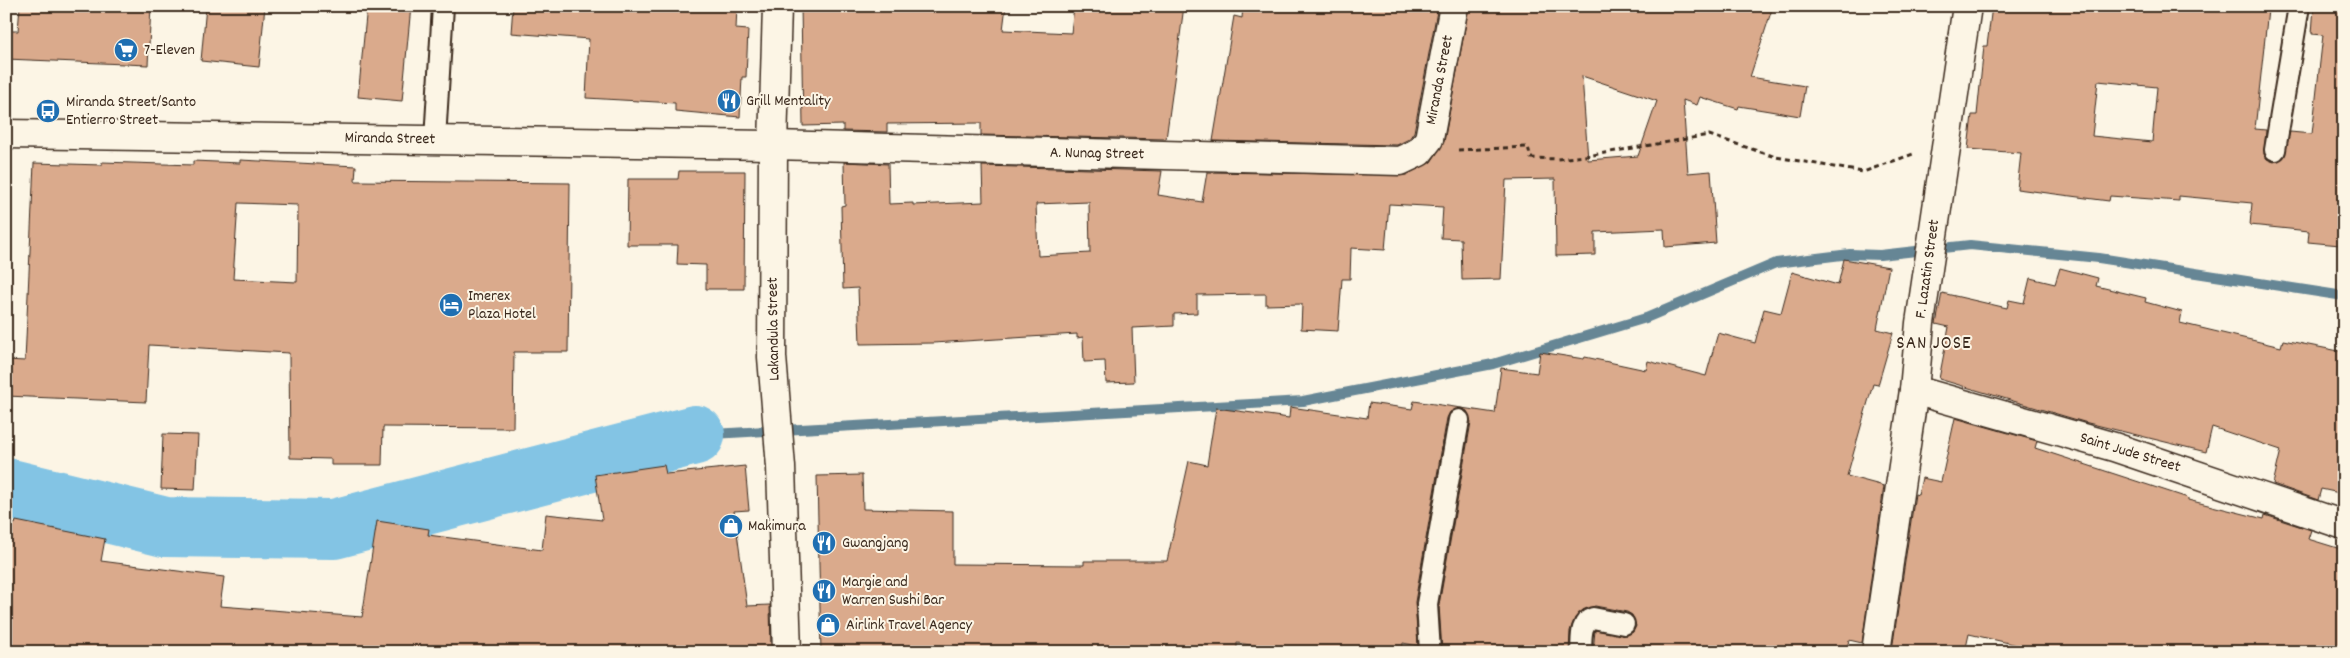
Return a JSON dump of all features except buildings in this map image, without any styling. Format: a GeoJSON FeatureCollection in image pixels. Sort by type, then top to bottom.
{"type":"FeatureCollection","features":[{"type":"Feature","properties":{"kind":"street","name":"Lakandula Street"},"geometry":{"type":"LineString","coordinates":[[776,6],[772,357],[780,467],[787,652]]}},
{"type":"Feature","properties":{"kind":"street","name":"Miranda Street"},"geometry":{"type":"LineString","coordinates":[[1420,152],[1429,139],[1454,6]]}},
{"type":"Feature","properties":{"kind":"street","name":"F. Lazatin Street"},"geometry":{"type":"LineString","coordinates":[[1876,652],[1914,390],[1920,323],[1967,6]]}},
{"type":"Feature","properties":{"kind":"street","name":"Miranda Street"},"geometry":{"type":"LineString","coordinates":[[6,134],[773,145]]}},
{"type":"Feature","properties":{"kind":"street","name":"A. Nunag Street"},"geometry":{"type":"LineString","coordinates":[[773,145],[1400,161],[1420,152]]}},
{"type":"Feature","properties":{"kind":"street","name":"Saint Jude Street"},"geometry":{"type":"LineString","coordinates":[[1914,390],[2114,446],[2344,525]]}},
{"type":"Feature","properties":{"kind":"lane"},"geometry":{"type":"LineString","coordinates":[[435,140],[443,6]]}},
{"type":"Feature","properties":{"kind":"lane"},"geometry":{"type":"LineString","coordinates":[[2275,150],[2299,6]]}},
{"type":"Feature","properties":{"kind":"lane"},"geometry":{"type":"LineString","coordinates":[[1430,652],[1427,604],[1459,420]]}},
{"type":"Feature","properties":{"kind":"lane"},"geometry":{"type":"LineString","coordinates":[[1581,652],[1584,624],[1588,620],[1593,618],[1624,624]]}},
{"type":"Feature","properties":{"kind":"path"},"geometry":{"type":"LineString","coordinates":[[1420,152],[1528,148],[1531,158],[1557,159],[1709,135],[1776,157],[1864,172],[1947,142]]}},
{"type":"Feature","properties":{"kind":"waterway"},"geometry":{"type":"LineString","coordinates":[[695,435],[1303,401],[1493,364],[1646,318],[1776,263],[1850,254],[1880,255],[1970,245],[2099,258],[2344,296]]}},
{"type":"Feature","properties":{"kind":"waterway"},"geometry":{"type":"LineString","coordinates":[[6,488],[165,527],[334,529],[695,435]]}},
{"type":"Feature","properties":{"kind":"place","name":"7-Eleven"},"geometry":{"type":"Point","coordinates":[126,50]}},
{"type":"Feature","properties":{"kind":"place","name":"Grill Mentality"},"geometry":{"type":"Point","coordinates":[729,101]}},
{"type":"Feature","properties":{"kind":"place","name":"Miranda Street/Santo Entierro Street"},"geometry":{"type":"Point","coordinates":[48,111]}},
{"type":"Feature","properties":{"kind":"place","name":"Imerex Plaza Hotel"},"geometry":{"type":"Point","coordinates":[451,305]}},
{"type":"Feature","properties":{"kind":"place","name":"Makimura"},"geometry":{"type":"Point","coordinates":[731,526]}},
{"type":"Feature","properties":{"kind":"place","name":"Gwangjang"},"geometry":{"type":"Point","coordinates":[824,543]}},
{"type":"Feature","properties":{"kind":"place","name":"Margie and Warren Sushi Bar"},"geometry":{"type":"Point","coordinates":[824,591]}},
{"type":"Feature","properties":{"kind":"place","name":"Airlink Travel Agency"},"geometry":{"type":"Point","coordinates":[828,625]}},
{"type":"Feature","properties":{"kind":"district","name":"SAN JOSE"},"geometry":{"type":"Point","coordinates":[1934,344]}}]}
